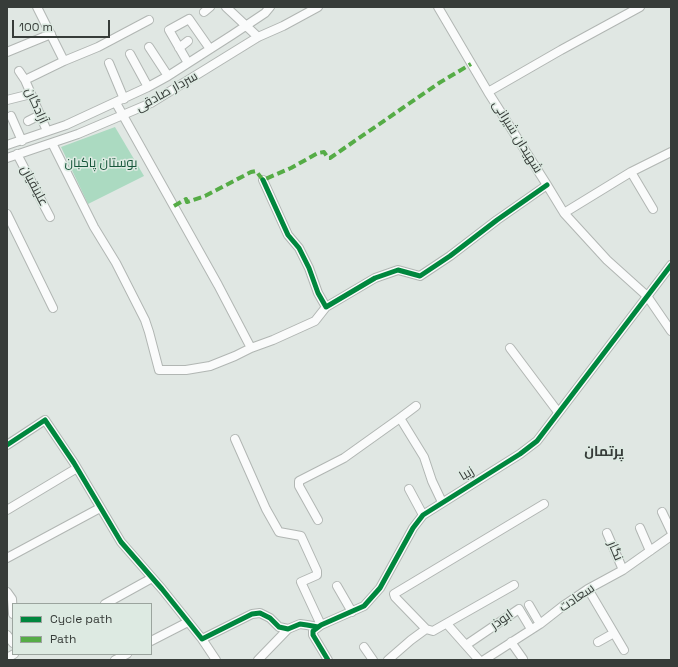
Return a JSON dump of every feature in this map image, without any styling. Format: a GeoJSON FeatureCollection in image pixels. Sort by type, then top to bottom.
{"type":"FeatureCollection","features":[{"type":"Feature","properties":{"kind":"street"},"geometry":{"type":"LineString","coordinates":[[38,7],[64,61]]}},
{"type":"Feature","properties":{"kind":"street"},"geometry":{"type":"LineString","coordinates":[[226,7],[247,25],[258,37]]}},
{"type":"Feature","properties":{"kind":"street"},"geometry":{"type":"LineString","coordinates":[[7,145],[66,125],[148,87],[168,76],[247,25],[265,13],[270,7]]}},
{"type":"Feature","properties":{"kind":"street","name":"سردار صادقی"},"geometry":{"type":"LineString","coordinates":[[7,158],[71,136],[151,103],[258,37],[283,26],[318,7]]}},
{"type":"Feature","properties":{"kind":"street","name":"شهیدان شیرانی"},"geometry":{"type":"LineString","coordinates":[[438,7],[488,92],[548,185],[564,213],[607,260],[647,296],[671,331]]}},
{"type":"Feature","properties":{"kind":"street"},"geometry":{"type":"LineString","coordinates":[[488,92],[640,7]]}},
{"type":"Feature","properties":{"kind":"street"},"geometry":{"type":"LineString","coordinates":[[188,63],[169,30],[189,18],[210,49]]}},
{"type":"Feature","properties":{"kind":"street"},"geometry":{"type":"LineString","coordinates":[[25,80],[64,61],[98,47],[150,20]]}},
{"type":"Feature","properties":{"kind":"street"},"geometry":{"type":"LineString","coordinates":[[7,52],[51,34]]}},
{"type":"Feature","properties":{"kind":"street"},"geometry":{"type":"LineString","coordinates":[[179,48],[188,41]]}},
{"type":"Feature","properties":{"kind":"street"},"geometry":{"type":"LineString","coordinates":[[149,47],[168,76]]}},
{"type":"Feature","properties":{"kind":"street"},"geometry":{"type":"LineString","coordinates":[[130,54],[148,87]]}},
{"type":"Feature","properties":{"kind":"street"},"geometry":{"type":"LineString","coordinates":[[109,63],[124,99]]}},
{"type":"Feature","properties":{"kind":"street","name":"آزادگان"},"geometry":{"type":"LineString","coordinates":[[18,71],[25,80],[47,131]]}},
{"type":"Feature","properties":{"kind":"street"},"geometry":{"type":"LineString","coordinates":[[7,100],[31,94]]}},
{"type":"Feature","properties":{"kind":"street"},"geometry":{"type":"LineString","coordinates":[[116,103],[218,285],[251,348]]}},
{"type":"Feature","properties":{"kind":"street"},"geometry":{"type":"LineString","coordinates":[[28,121],[40,115]]}},
{"type":"Feature","properties":{"kind":"street"},"geometry":{"type":"LineString","coordinates":[[11,116],[22,141]]}},
{"type":"Feature","properties":{"kind":"street"},"geometry":{"type":"LineString","coordinates":[[66,125],[71,136]]}},
{"type":"Feature","properties":{"kind":"street"},"geometry":{"type":"LineString","coordinates":[[52,143],[94,227],[116,263],[145,320],[150,332],[159,370],[186,370],[210,366],[315,321],[326,307],[375,278],[398,270],[420,276],[548,185]]}},
{"type":"Feature","properties":{"kind":"street"},"geometry":{"type":"LineString","coordinates":[[564,213],[631,172],[671,152]]}},
{"type":"Feature","properties":{"kind":"street","name":"علینقیان"},"geometry":{"type":"LineString","coordinates":[[17,154],[50,217]]}},
{"type":"Feature","properties":{"kind":"street"},"geometry":{"type":"LineString","coordinates":[[631,172],[653,209]]}},
{"type":"Feature","properties":{"kind":"street"},"geometry":{"type":"LineString","coordinates":[[263,180],[288,235],[300,248],[318,293],[326,307]]}},
{"type":"Feature","properties":{"kind":"street"},"geometry":{"type":"LineString","coordinates":[[7,214],[53,308]]}},
{"type":"Feature","properties":{"kind":"street","name":"زیبا"},"geometry":{"type":"LineString","coordinates":[[319,626],[364,606],[380,588],[413,528],[423,515],[520,454],[537,441],[671,265]]}},
{"type":"Feature","properties":{"kind":"street"},"geometry":{"type":"LineString","coordinates":[[510,348],[558,412]]}},
{"type":"Feature","properties":{"kind":"street"},"geometry":{"type":"LineString","coordinates":[[318,520],[299,486],[299,481],[344,458],[416,406]]}},
{"type":"Feature","properties":{"kind":"street"},"geometry":{"type":"LineString","coordinates":[[400,418],[424,457],[432,481],[442,502]]}},
{"type":"Feature","properties":{"kind":"street"},"geometry":{"type":"LineString","coordinates":[[7,445],[45,420],[77,468],[121,542],[202,639],[216,660]]}},
{"type":"Feature","properties":{"kind":"street"},"geometry":{"type":"LineString","coordinates":[[235,439],[266,509],[279,532],[301,536],[317,571],[317,575],[301,582],[319,626]]}},
{"type":"Feature","properties":{"kind":"street"},"geometry":{"type":"LineString","coordinates":[[7,510],[77,468]]}},
{"type":"Feature","properties":{"kind":"street"},"geometry":{"type":"LineString","coordinates":[[409,489],[423,515]]}},
{"type":"Feature","properties":{"kind":"street"},"geometry":{"type":"LineString","coordinates":[[514,585],[448,624],[433,631],[426,629],[395,597],[394,594],[544,504]]}},
{"type":"Feature","properties":{"kind":"street"},"geometry":{"type":"LineString","coordinates":[[7,558],[100,508]]}},
{"type":"Feature","properties":{"kind":"street"},"geometry":{"type":"LineString","coordinates":[[662,512],[671,531]]}},
{"type":"Feature","properties":{"kind":"street"},"geometry":{"type":"LineString","coordinates":[[640,528],[650,551]]}},
{"type":"Feature","properties":{"kind":"street","name":"نگار"},"geometry":{"type":"LineString","coordinates":[[607,532],[622,570]]}},
{"type":"Feature","properties":{"kind":"street","name":"سعادت"},"geometry":{"type":"LineString","coordinates":[[484,660],[540,624],[588,589],[622,570],[671,536]]}},
{"type":"Feature","properties":{"kind":"street"},"geometry":{"type":"LineString","coordinates":[[107,603],[152,578]]}},
{"type":"Feature","properties":{"kind":"street"},"geometry":{"type":"LineString","coordinates":[[337,586],[352,612]]}},
{"type":"Feature","properties":{"kind":"street"},"geometry":{"type":"LineString","coordinates":[[588,589],[624,650]]}},
{"type":"Feature","properties":{"kind":"street"},"geometry":{"type":"LineString","coordinates":[[7,592],[12,599],[12,603]]}},
{"type":"Feature","properties":{"kind":"street"},"geometry":{"type":"LineString","coordinates":[[529,605],[540,624]]}},
{"type":"Feature","properties":{"kind":"street","name":"ابوذر"},"geometry":{"type":"LineString","coordinates":[[466,645],[519,609],[531,630]]}},
{"type":"Feature","properties":{"kind":"street"},"geometry":{"type":"LineString","coordinates":[[202,639],[252,614],[260,613],[270,618],[279,627],[288,629]]}},
{"type":"Feature","properties":{"kind":"street"},"geometry":{"type":"LineString","coordinates":[[152,640],[188,622]]}},
{"type":"Feature","properties":{"kind":"street"},"geometry":{"type":"LineString","coordinates":[[258,660],[288,629],[300,624],[319,626]]}},
{"type":"Feature","properties":{"kind":"street"},"geometry":{"type":"LineString","coordinates":[[448,624],[479,660]]}},
{"type":"Feature","properties":{"kind":"street"},"geometry":{"type":"LineString","coordinates":[[319,626],[313,631],[313,636],[328,660]]}},
{"type":"Feature","properties":{"kind":"street"},"geometry":{"type":"LineString","coordinates":[[388,660],[426,629]]}},
{"type":"Feature","properties":{"kind":"street"},"geometry":{"type":"LineString","coordinates":[[598,642],[614,633]]}},
{"type":"Feature","properties":{"kind":"street"},"geometry":{"type":"LineString","coordinates":[[511,642],[523,659]]}},
{"type":"Feature","properties":{"kind":"street"},"geometry":{"type":"LineString","coordinates":[[364,647],[373,660]]}},
{"type":"Feature","properties":{"kind":"green space","name":"بوستان پاکبان"},"geometry":{"type":"Polygon","coordinates":[[[115,127],[144,176],[88,204],[61,147],[115,127]]]}},
{"type":"Feature","properties":{"kind":"marked path"},"geometry":{"type":"LineString","coordinates":[[174,206],[186,199],[187,202],[205,196],[251,172],[256,171],[263,180],[291,168],[318,153],[324,152],[328,158],[330,158],[439,83],[471,64]]}},
{"type":"Feature","properties":{"kind":"cycle path"},"geometry":{"type":"LineString","coordinates":[[263,180],[288,235],[299,248],[309,268],[318,293],[326,307],[375,278],[398,270],[420,276],[450,256],[497,220],[547,185]]}},
{"type":"Feature","properties":{"kind":"cycle path"},"geometry":{"type":"LineString","coordinates":[[328,660],[313,635],[313,631],[321,625],[364,606],[380,588],[413,528],[423,515],[520,454],[537,441],[671,265]]}},
{"type":"Feature","properties":{"kind":"cycle path"},"geometry":{"type":"LineString","coordinates":[[7,445],[45,420],[74,463],[121,542],[162,589],[202,639],[252,614],[260,613],[270,618],[279,627],[288,629],[300,624],[318,627]]}},
{"type":"Feature","properties":{"kind":"district","name":"پرتمان"},"geometry":{"type":"Point","coordinates":[604,452]}}]}
